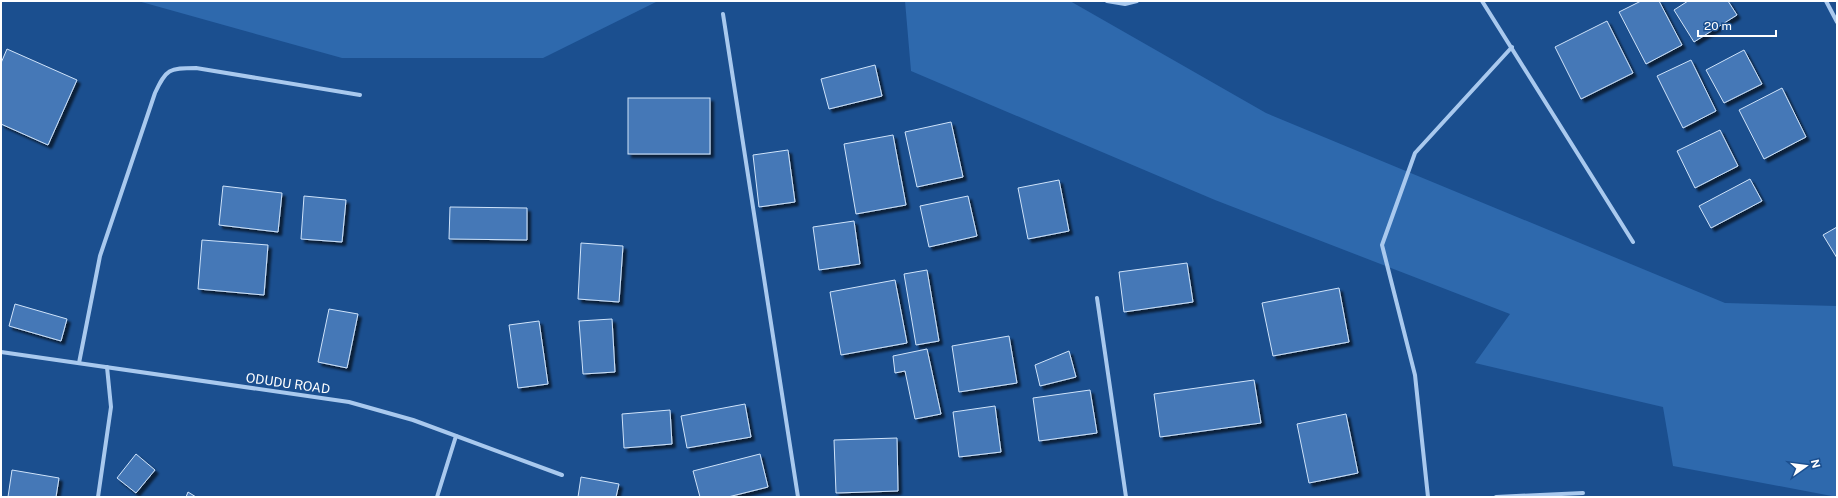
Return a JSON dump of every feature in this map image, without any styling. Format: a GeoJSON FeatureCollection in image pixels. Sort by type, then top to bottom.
{"type":"FeatureCollection","features":[{"type":"Feature","properties":{"kind":"street"},"geometry":{"type":"LineString","coordinates":[[1107,1],[1125,4],[1137,1]]}},
{"type":"Feature","properties":{"kind":"street"},"geometry":{"type":"LineString","coordinates":[[1482,1],[1633,242]]}},
{"type":"Feature","properties":{"kind":"street"},"geometry":{"type":"LineString","coordinates":[[1826,1],[1837,22]]}},
{"type":"Feature","properties":{"kind":"street"},"geometry":{"type":"LineString","coordinates":[[723,14],[798,497]]}},
{"type":"Feature","properties":{"kind":"street"},"geometry":{"type":"LineString","coordinates":[[1428,497],[1415,375],[1382,245],[1415,153],[1512,47]]}},
{"type":"Feature","properties":{"kind":"street"},"geometry":{"type":"LineString","coordinates":[[79,363],[100,256],[155,93],[164,74],[178,68],[196,68],[360,95]]}},
{"type":"Feature","properties":{"kind":"street"},"geometry":{"type":"LineString","coordinates":[[1097,298],[1126,497]]}},
{"type":"Feature","properties":{"kind":"street","name":"ODUDU ROAD"},"geometry":{"type":"LineString","coordinates":[[1,352],[349,402],[413,420],[562,475]]}},
{"type":"Feature","properties":{"kind":"street"},"geometry":{"type":"LineString","coordinates":[[98,497],[111,407],[107,367]]}},
{"type":"Feature","properties":{"kind":"street"},"geometry":{"type":"LineString","coordinates":[[437,497],[456,436]]}},
{"type":"Feature","properties":{"kind":"street"},"geometry":{"type":"LineString","coordinates":[[1496,497],[1583,493]]}},
{"type":"Feature","properties":{"kind":"shaded area"},"geometry":{"type":"Polygon","coordinates":[[[138,1],[658,1],[543,58],[342,58],[138,1]]]}},
{"type":"Feature","properties":{"kind":"shaded area"},"geometry":{"type":"Polygon","coordinates":[[[905,1],[1070,1],[1266,113],[1725,303],[1837,306],[1837,497],[1673,466],[1663,407],[1475,363],[1510,314],[1215,200],[911,71],[905,1]]]}},
{"type":"Feature","properties":{"kind":"building"},"geometry":{"type":"Polygon","coordinates":[[[1641,1],[1659,1],[1682,45],[1646,64],[1619,12],[1641,1]]]}},
{"type":"Feature","properties":{"kind":"building"},"geometry":{"type":"Polygon","coordinates":[[[1688,1],[1728,1],[1737,15],[1694,42],[1674,10],[1688,1]]]}},
{"type":"Feature","properties":{"kind":"building"},"geometry":{"type":"Polygon","coordinates":[[[1607,21],[1633,73],[1581,99],[1555,47],[1607,21]]]}},
{"type":"Feature","properties":{"kind":"building"},"geometry":{"type":"Polygon","coordinates":[[[7,49],[77,80],[48,145],[1,124],[1,63],[7,49]]]}},
{"type":"Feature","properties":{"kind":"building"},"geometry":{"type":"Polygon","coordinates":[[[1744,50],[1762,84],[1724,103],[1706,70],[1744,50]]]}},
{"type":"Feature","properties":{"kind":"building"},"geometry":{"type":"Polygon","coordinates":[[[1691,60],[1716,111],[1683,128],[1657,76],[1691,60]]]}},
{"type":"Feature","properties":{"kind":"building"},"geometry":{"type":"Polygon","coordinates":[[[875,65],[882,96],[829,109],[821,79],[875,65]]]}},
{"type":"Feature","properties":{"kind":"building"},"geometry":{"type":"Polygon","coordinates":[[[1782,88],[1806,137],[1764,159],[1739,110],[1782,88]]]}},
{"type":"Feature","properties":{"kind":"building"},"geometry":{"type":"Polygon","coordinates":[[[628,98],[710,98],[710,154],[628,154],[628,98]]]}},
{"type":"Feature","properties":{"kind":"building"},"geometry":{"type":"Polygon","coordinates":[[[951,122],[963,177],[917,187],[905,132],[951,122]]]}},
{"type":"Feature","properties":{"kind":"building"},"geometry":{"type":"Polygon","coordinates":[[[1720,130],[1738,166],[1695,188],[1677,151],[1720,130]]]}},
{"type":"Feature","properties":{"kind":"building"},"geometry":{"type":"Polygon","coordinates":[[[893,135],[906,205],[856,214],[844,144],[893,135]]]}},
{"type":"Feature","properties":{"kind":"building"},"geometry":{"type":"Polygon","coordinates":[[[788,150],[795,202],[759,207],[753,155],[788,150]]]}},
{"type":"Feature","properties":{"kind":"building"},"geometry":{"type":"Polygon","coordinates":[[[1750,179],[1762,201],[1711,228],[1699,206],[1750,179]]]}},
{"type":"Feature","properties":{"kind":"building"},"geometry":{"type":"Polygon","coordinates":[[[1059,180],[1069,231],[1028,239],[1018,188],[1059,180]]]}},
{"type":"Feature","properties":{"kind":"building"},"geometry":{"type":"Polygon","coordinates":[[[223,186],[282,193],[278,232],[219,225],[223,186]]]}},
{"type":"Feature","properties":{"kind":"building"},"geometry":{"type":"Polygon","coordinates":[[[304,196],[346,200],[342,242],[301,239],[304,196]]]}},
{"type":"Feature","properties":{"kind":"building"},"geometry":{"type":"Polygon","coordinates":[[[968,196],[977,236],[929,247],[920,206],[968,196]]]}},
{"type":"Feature","properties":{"kind":"building"},"geometry":{"type":"Polygon","coordinates":[[[450,207],[527,208],[527,240],[449,239],[450,207]]]}},
{"type":"Feature","properties":{"kind":"building"},"geometry":{"type":"Polygon","coordinates":[[[854,221],[860,264],[819,270],[813,227],[854,221]]]}},
{"type":"Feature","properties":{"kind":"building"},"geometry":{"type":"Polygon","coordinates":[[[1837,227],[1837,258],[1823,235],[1837,227]]]}},
{"type":"Feature","properties":{"kind":"building"},"geometry":{"type":"Polygon","coordinates":[[[202,240],[268,245],[264,295],[198,289],[202,240]]]}},
{"type":"Feature","properties":{"kind":"building"},"geometry":{"type":"Polygon","coordinates":[[[581,243],[623,246],[619,302],[578,299],[581,243]]]}},
{"type":"Feature","properties":{"kind":"building"},"geometry":{"type":"Polygon","coordinates":[[[1187,263],[1193,302],[1124,312],[1119,272],[1187,263]]]}},
{"type":"Feature","properties":{"kind":"building"},"geometry":{"type":"Polygon","coordinates":[[[927,270],[939,341],[916,345],[904,274],[927,270]]]}},
{"type":"Feature","properties":{"kind":"building"},"geometry":{"type":"Polygon","coordinates":[[[895,280],[907,343],[841,355],[830,292],[895,280]]]}},
{"type":"Feature","properties":{"kind":"building"},"geometry":{"type":"Polygon","coordinates":[[[1339,288],[1349,342],[1273,356],[1262,303],[1339,288]]]}},
{"type":"Feature","properties":{"kind":"building"},"geometry":{"type":"Polygon","coordinates":[[[15,304],[67,319],[61,341],[9,326],[15,304]]]}},
{"type":"Feature","properties":{"kind":"building"},"geometry":{"type":"Polygon","coordinates":[[[329,309],[358,314],[347,368],[318,362],[329,309]]]}},
{"type":"Feature","properties":{"kind":"building"},"geometry":{"type":"Polygon","coordinates":[[[612,319],[615,372],[583,374],[579,321],[612,319]]]}},
{"type":"Feature","properties":{"kind":"building"},"geometry":{"type":"Polygon","coordinates":[[[539,321],[548,384],[518,388],[509,325],[539,321]]]}},
{"type":"Feature","properties":{"kind":"building"},"geometry":{"type":"Polygon","coordinates":[[[1009,336],[1017,383],[959,392],[952,346],[1009,336]]]}},
{"type":"Feature","properties":{"kind":"building"},"geometry":{"type":"Polygon","coordinates":[[[927,349],[941,414],[915,419],[905,371],[895,373],[893,356],[927,349]]]}},
{"type":"Feature","properties":{"kind":"building"},"geometry":{"type":"Polygon","coordinates":[[[1069,351],[1076,377],[1040,386],[1035,365],[1069,351]]]}},
{"type":"Feature","properties":{"kind":"building"},"geometry":{"type":"Polygon","coordinates":[[[1254,380],[1261,423],[1160,437],[1154,394],[1254,380]]]}},
{"type":"Feature","properties":{"kind":"building"},"geometry":{"type":"Polygon","coordinates":[[[1090,390],[1097,433],[1039,441],[1033,398],[1090,390]]]}},
{"type":"Feature","properties":{"kind":"building"},"geometry":{"type":"Polygon","coordinates":[[[745,404],[751,437],[687,448],[681,416],[745,404]]]}},
{"type":"Feature","properties":{"kind":"building"},"geometry":{"type":"Polygon","coordinates":[[[995,406],[1001,452],[959,457],[953,412],[995,406]]]}},
{"type":"Feature","properties":{"kind":"building"},"geometry":{"type":"Polygon","coordinates":[[[670,410],[672,444],[624,448],[622,414],[670,410]]]}},
{"type":"Feature","properties":{"kind":"building"},"geometry":{"type":"Polygon","coordinates":[[[1346,414],[1358,473],[1309,483],[1297,424],[1346,414]]]}},
{"type":"Feature","properties":{"kind":"building"},"geometry":{"type":"Polygon","coordinates":[[[897,438],[898,491],[836,493],[834,440],[897,438]]]}},
{"type":"Feature","properties":{"kind":"building"},"geometry":{"type":"Polygon","coordinates":[[[136,454],[155,470],[136,493],[117,478],[136,454]]]}},
{"type":"Feature","properties":{"kind":"building"},"geometry":{"type":"Polygon","coordinates":[[[760,454],[768,487],[728,497],[700,497],[693,471],[760,454]]]}},
{"type":"Feature","properties":{"kind":"building"},"geometry":{"type":"Polygon","coordinates":[[[12,470],[59,478],[56,497],[8,497],[12,470]]]}},
{"type":"Feature","properties":{"kind":"building"},"geometry":{"type":"Polygon","coordinates":[[[581,477],[619,484],[616,497],[578,497],[581,477]]]}},
{"type":"Feature","properties":{"kind":"building"},"geometry":{"type":"Polygon","coordinates":[[[188,492],[196,497],[186,497],[188,492]]]}}]}
